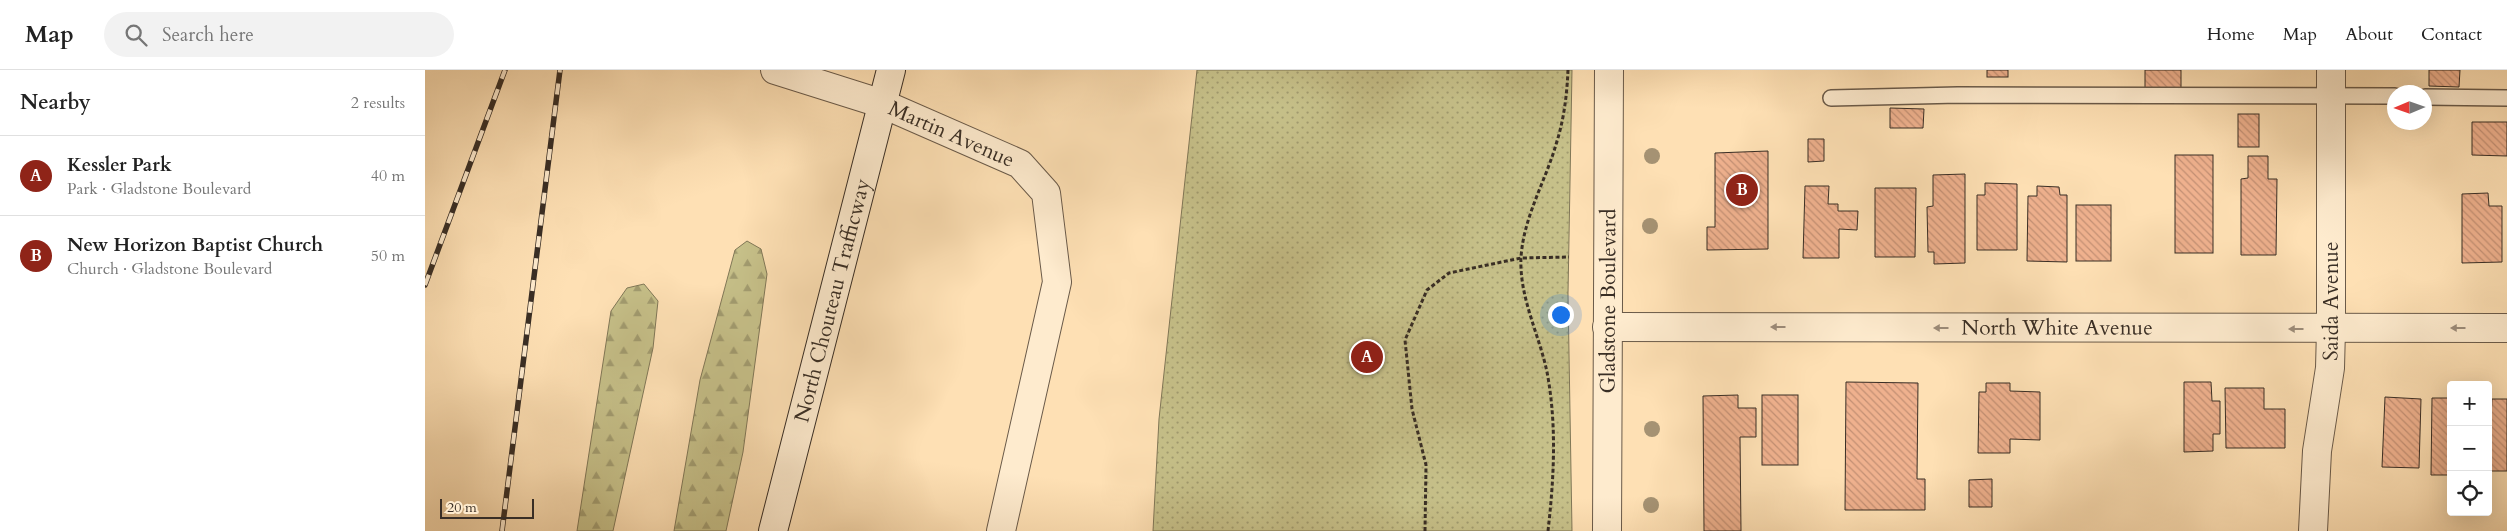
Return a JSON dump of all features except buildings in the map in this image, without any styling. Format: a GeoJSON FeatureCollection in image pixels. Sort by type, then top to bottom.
{"type":"FeatureCollection","features":[{"type":"Feature","properties":{"kind":"street","name":"Martin Avenue"},"geometry":{"type":"LineString","coordinates":[[775,70],[883,104],[1020,164],[1046,193],[1057,282],[1001,531]]}},
{"type":"Feature","properties":{"kind":"street","name":"North Chouteau Trafficway"},"geometry":{"type":"LineString","coordinates":[[773,531],[891,70]]}},
{"type":"Feature","properties":{"kind":"street","name":"Gladstone Boulevard"},"geometry":{"type":"LineString","coordinates":[[1607,531],[1609,70]]}},
{"type":"Feature","properties":{"kind":"street","name":"Saida Avenue"},"geometry":{"type":"LineString","coordinates":[[2313,531],[2317,450],[2330,368],[2331,82]]}},
{"type":"Feature","properties":{"kind":"street","name":"North White Avenue"},"geometry":{"type":"LineString","coordinates":[[1607,327],[2507,328]]}},
{"type":"Feature","properties":{"kind":"lane"},"geometry":{"type":"LineString","coordinates":[[1831,98],[2331,82],[2387,94]]}},
{"type":"Feature","properties":{"kind":"lane"},"geometry":{"type":"LineString","coordinates":[[2432,96],[2507,98]]}},
{"type":"Feature","properties":{"kind":"path"},"geometry":{"type":"LineString","coordinates":[[1548,531],[1553,477],[1554,428],[1547,371],[1521,282],[1521,258],[1525,230],[1557,142],[1564,114],[1568,70]]}},
{"type":"Feature","properties":{"kind":"path"},"geometry":{"type":"LineString","coordinates":[[1425,531],[1426,465],[1412,409],[1405,340],[1427,290],[1449,273],[1521,258],[1569,257]]}},
{"type":"Feature","properties":{"kind":"green space"},"geometry":{"type":"Polygon","coordinates":[[[1197,70],[1572,70],[1568,294],[1572,531],[1153,531],[1159,419],[1197,70]]]}},
{"type":"Feature","properties":{"kind":"green space"},"geometry":{"type":"Polygon","coordinates":[[[747,241],[761,249],[767,274],[743,452],[726,531],[674,531],[700,380],[735,250],[747,241]]]}},
{"type":"Feature","properties":{"kind":"green space"},"geometry":{"type":"Polygon","coordinates":[[[644,284],[658,301],[653,348],[613,531],[577,531],[611,311],[627,288],[644,284]]]}},
{"type":"Feature","properties":{"kind":"railway"},"geometry":{"type":"LineString","coordinates":[[425,285],[505,70]]}},
{"type":"Feature","properties":{"kind":"railway"},"geometry":{"type":"LineString","coordinates":[[502,531],[560,70]]}},
{"type":"Feature","properties":{"kind":"place","name":"New Horizon Baptist Church"},"geometry":{"type":"Point","coordinates":[1742,190]}},
{"type":"Feature","properties":{"kind":"place","name":"Kessler Park"},"geometry":{"type":"Point","coordinates":[1367,357]}}]}
